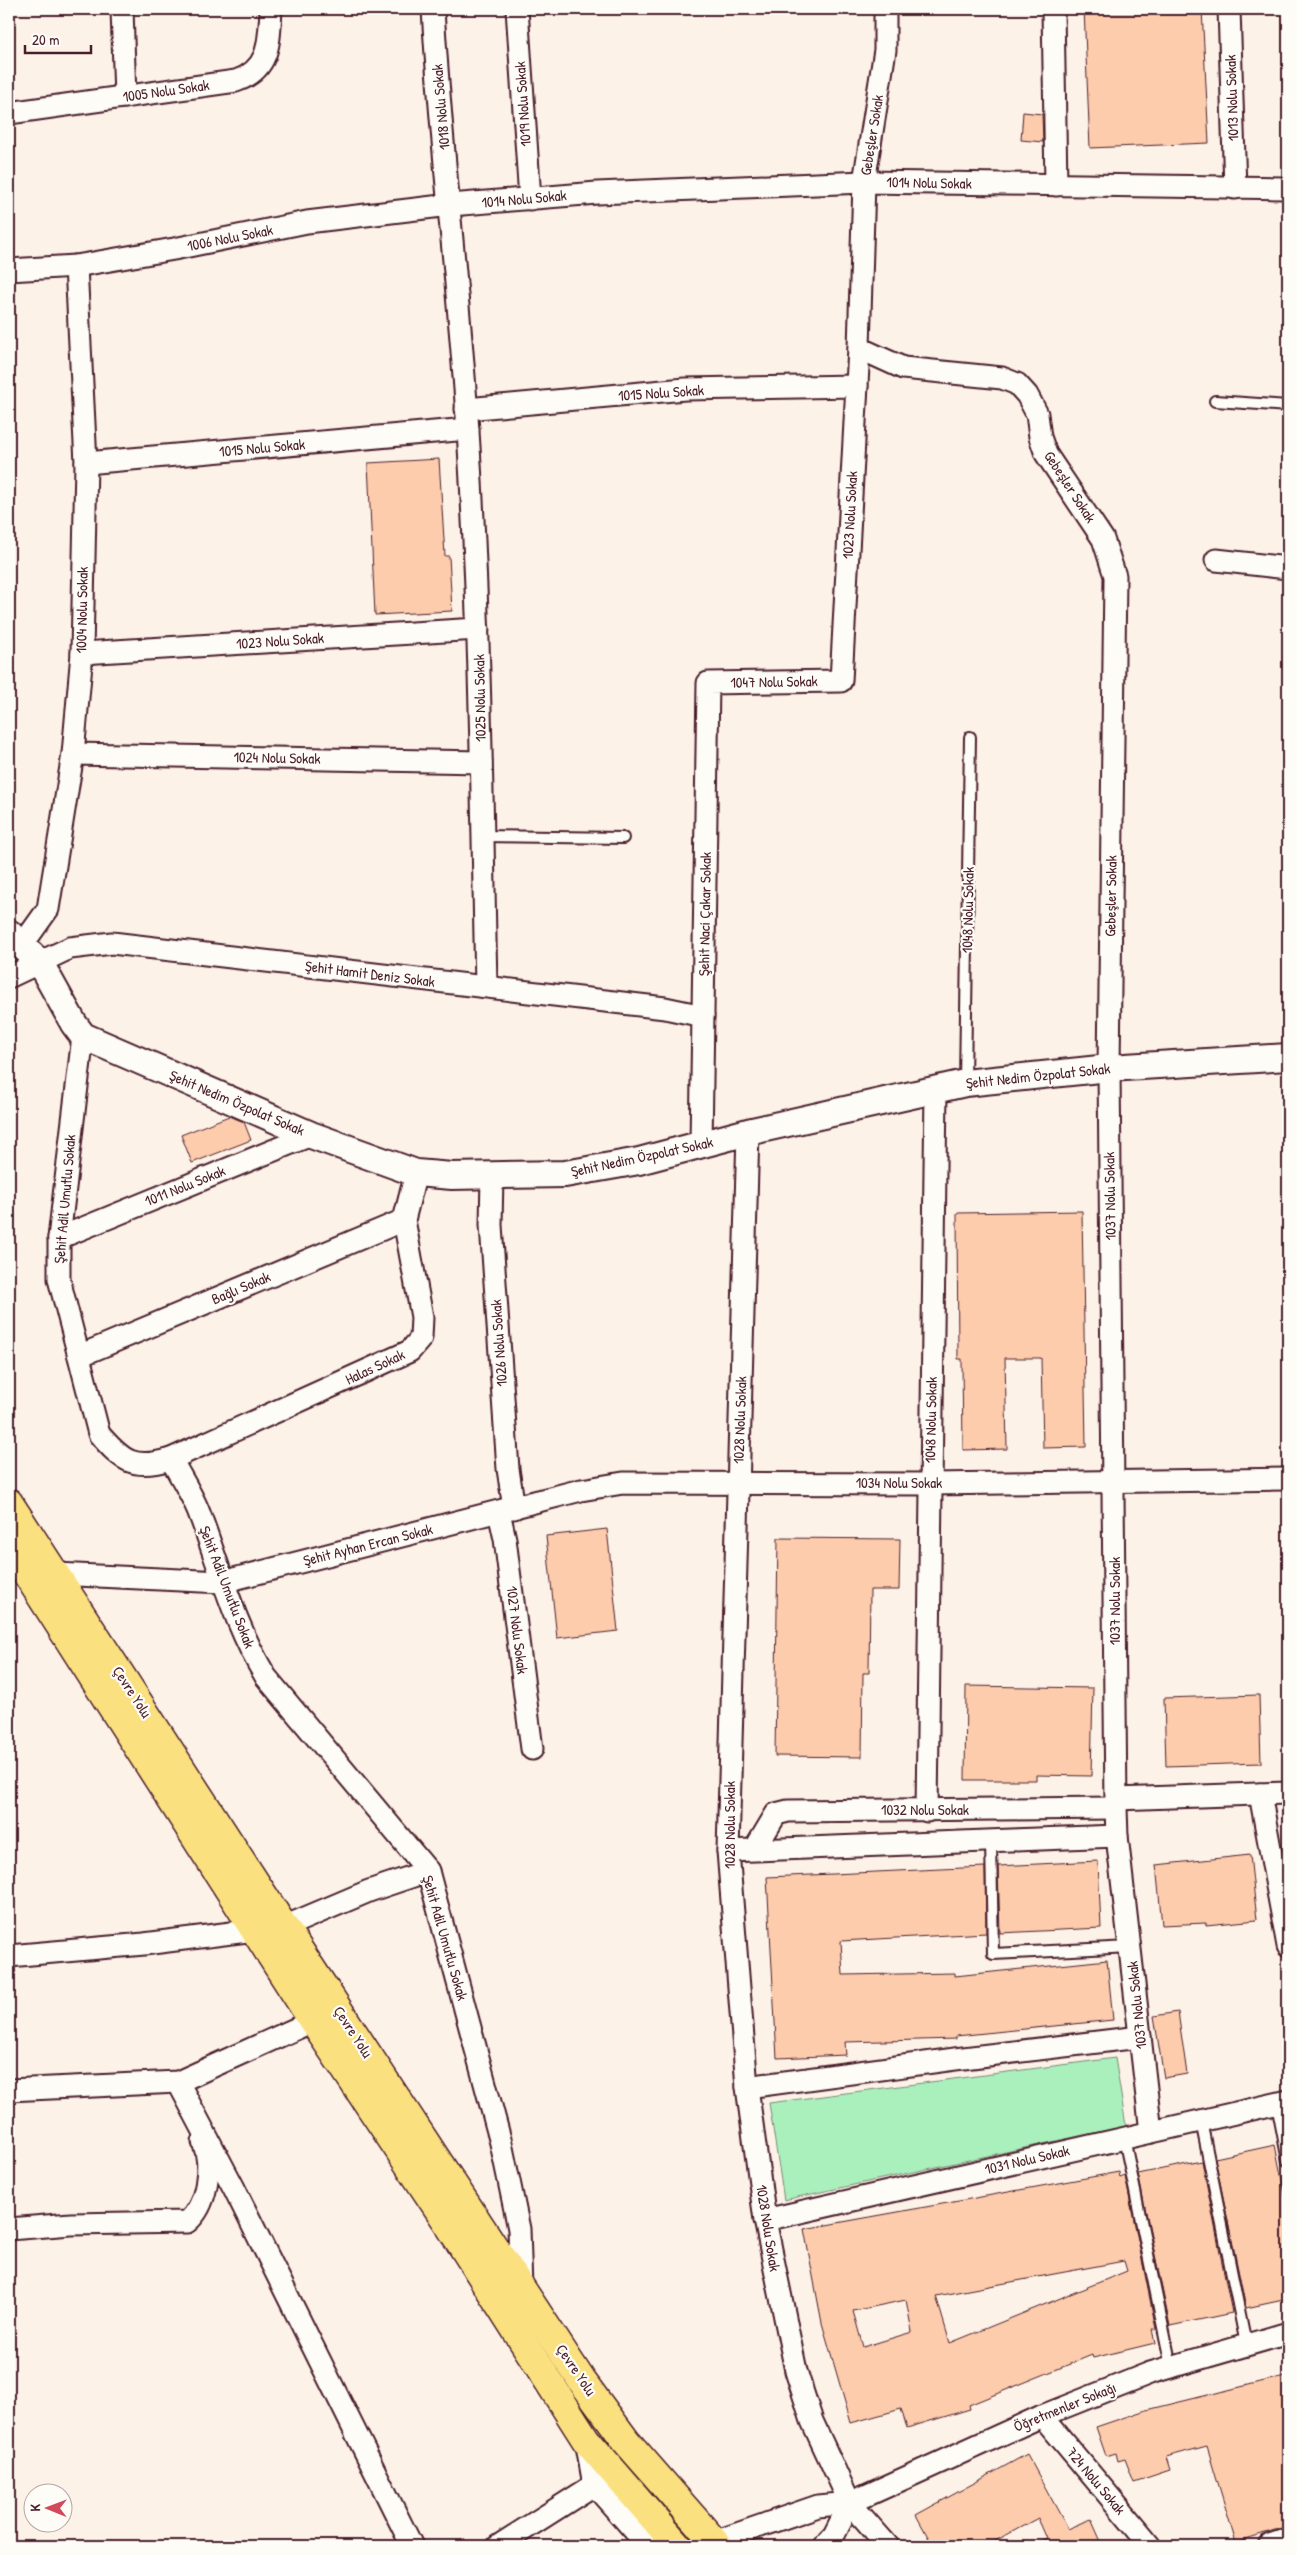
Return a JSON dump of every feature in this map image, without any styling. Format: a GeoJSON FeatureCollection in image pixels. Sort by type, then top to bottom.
{"type":"FeatureCollection","features":[{"type":"Feature","properties":{"kind":"main road","name":"Çevre Yolu"},"geometry":{"type":"LineString","coordinates":[[9,1503],[582,2381],[626,2441],[716,2544]]}},
{"type":"Feature","properties":{"kind":"main road","name":"Çevre Yolu"},"geometry":{"type":"LineString","coordinates":[[9,1546],[254,1930],[447,2222],[586,2440],[678,2546]]}},
{"type":"Feature","properties":{"kind":"street"},"geometry":{"type":"LineString","coordinates":[[122,9],[125,97]]}},
{"type":"Feature","properties":{"kind":"street","name":"1005 Nolu Sokak"},"geometry":{"type":"LineString","coordinates":[[9,113],[236,81],[250,76],[265,57],[269,39],[271,9]]}},
{"type":"Feature","properties":{"kind":"street","name":"1018 Nolu Sokak"},"geometry":{"type":"LineString","coordinates":[[434,9],[437,73],[450,205],[467,419]]}},
{"type":"Feature","properties":{"kind":"street","name":"1019 Nolu Sokak"},"geometry":{"type":"LineString","coordinates":[[517,9],[530,199]]}},
{"type":"Feature","properties":{"kind":"street","name":"Gebeşler Sokak"},"geometry":{"type":"LineString","coordinates":[[885,9],[885,50],[864,182],[859,348],[902,368],[1002,378],[1017,384],[1027,395],[1037,414],[1040,437],[1046,454],[1103,539],[1115,576],[1109,1068]]}},
{"type":"Feature","properties":{"kind":"street"},"geometry":{"type":"LineString","coordinates":[[1053,9],[1056,185]]}},
{"type":"Feature","properties":{"kind":"street","name":"1013 Nolu Sokak"},"geometry":{"type":"LineString","coordinates":[[1229,9],[1235,188]]}},
{"type":"Feature","properties":{"kind":"street","name":"1014 Nolu Sokak"},"geometry":{"type":"LineString","coordinates":[[450,205],[597,193],[864,182],[1288,188]]}},
{"type":"Feature","properties":{"kind":"street","name":"1006 Nolu Sokak"},"geometry":{"type":"LineString","coordinates":[[9,270],[76,266],[174,249],[307,222],[450,205]]}},
{"type":"Feature","properties":{"kind":"street","name":"1004 Nolu Sokak"},"geometry":{"type":"LineString","coordinates":[[24,947],[48,909],[73,754],[82,653],[86,463],[76,266]]}},
{"type":"Feature","properties":{"kind":"street","name":"1023 Nolu Sokak"},"geometry":{"type":"LineString","coordinates":[[841,681],[859,348]]}},
{"type":"Feature","properties":{"kind":"street","name":"1015 Nolu Sokak"},"geometry":{"type":"LineString","coordinates":[[86,463],[467,419],[685,389],[857,386]]}},
{"type":"Feature","properties":{"kind":"street","name":"1025 Nolu Sokak"},"geometry":{"type":"LineString","coordinates":[[467,419],[478,628],[486,986]]}},
{"type":"Feature","properties":{"kind":"street"},"geometry":{"type":"LineString","coordinates":[[1216,560],[1288,568]]}},
{"type":"Feature","properties":{"kind":"street","name":"1023 Nolu Sokak"},"geometry":{"type":"LineString","coordinates":[[82,653],[478,628]]}},
{"type":"Feature","properties":{"kind":"street","name":"1047 Nolu Sokak"},"geometry":{"type":"LineString","coordinates":[[708,683],[841,681]]}},
{"type":"Feature","properties":{"kind":"street","name":"Şehit Naci Çakar Sokak"},"geometry":{"type":"LineString","coordinates":[[702,1145],[708,683]]}},
{"type":"Feature","properties":{"kind":"street","name":"1024 Nolu Sokak"},"geometry":{"type":"LineString","coordinates":[[73,754],[481,762]]}},
{"type":"Feature","properties":{"kind":"street","name":"Şehit Hamit Deniz Sokak"},"geometry":{"type":"LineString","coordinates":[[9,977],[24,947],[70,948],[112,943],[665,1008],[703,1016]]}},
{"type":"Feature","properties":{"kind":"street"},"geometry":{"type":"LineString","coordinates":[[24,947],[83,1036]]}},
{"type":"Feature","properties":{"kind":"street","name":"Şehit Nedim Özpolat Sokak"},"geometry":{"type":"LineString","coordinates":[[83,1036],[311,1135],[416,1173],[492,1176],[565,1174],[638,1161],[748,1132],[936,1088],[1109,1068],[1288,1057]]}},
{"type":"Feature","properties":{"kind":"street","name":"Şehit Adil Umutlu Sokak"},"geometry":{"type":"LineString","coordinates":[[83,1036],[59,1238],[59,1279],[99,1434],[114,1451],[129,1463],[150,1466],[171,1459],[197,1509],[222,1582],[249,1649],[266,1677],[428,1871],[501,2143],[519,2229],[521,2288]]}},
{"type":"Feature","properties":{"kind":"street","name":"1037 Nolu Sokak"},"geometry":{"type":"LineString","coordinates":[[1109,1068],[1116,1803],[1118,1836],[1151,2132]]}},
{"type":"Feature","properties":{"kind":"street","name":"1048 Nolu Sokak"},"geometry":{"type":"LineString","coordinates":[[927,1811],[936,1088]]}},
{"type":"Feature","properties":{"kind":"street","name":"1028 Nolu Sokak"},"geometry":{"type":"LineString","coordinates":[[748,1132],[728,1851],[746,2087],[765,2220],[796,2371],[812,2421],[850,2503],[888,2546]]}},
{"type":"Feature","properties":{"kind":"street","name":"1011 Nolu Sokak"},"geometry":{"type":"LineString","coordinates":[[59,1238],[311,1135]]}},
{"type":"Feature","properties":{"kind":"street","name":"Halas Sokak"},"geometry":{"type":"LineString","coordinates":[[171,1459],[410,1351],[420,1338],[422,1317],[404,1220],[416,1173]]}},
{"type":"Feature","properties":{"kind":"street","name":"1026 Nolu Sokak"},"geometry":{"type":"LineString","coordinates":[[492,1176],[491,1225],[508,1469],[506,1510]]}},
{"type":"Feature","properties":{"kind":"street","name":"Bağlı Sokak"},"geometry":{"type":"LineString","coordinates":[[78,1356],[404,1220]]}},
{"type":"Feature","properties":{"kind":"street","name":"1034 Nolu Sokak"},"geometry":{"type":"LineString","coordinates":[[506,1510],[581,1490],[623,1483],[930,1484],[1288,1479]]}},
{"type":"Feature","properties":{"kind":"street","name":"Şehit Ayhan Ercan Sokak"},"geometry":{"type":"LineString","coordinates":[[56,1574],[222,1582],[506,1510]]}},
{"type":"Feature","properties":{"kind":"street","name":"1027 Nolu Sokak"},"geometry":{"type":"LineString","coordinates":[[506,1510],[505,1539],[532,1749]]}},
{"type":"Feature","properties":{"kind":"street","name":"1032 Nolu Sokak"},"geometry":{"type":"LineString","coordinates":[[755,1850],[776,1814],[788,1811],[927,1811],[1288,1793]]}},
{"type":"Feature","properties":{"kind":"street"},"geometry":{"type":"LineString","coordinates":[[1260,1794],[1285,1915],[1288,1946]]}},
{"type":"Feature","properties":{"kind":"street"},"geometry":{"type":"LineString","coordinates":[[728,1851],[1118,1836]]}},
{"type":"Feature","properties":{"kind":"street"},"geometry":{"type":"LineString","coordinates":[[284,1927],[369,1891],[428,1871]]}},
{"type":"Feature","properties":{"kind":"street"},"geometry":{"type":"LineString","coordinates":[[9,1956],[144,1944],[254,1930]]}},
{"type":"Feature","properties":{"kind":"street"},"geometry":{"type":"LineString","coordinates":[[9,2090],[178,2082],[313,2021]]}},
{"type":"Feature","properties":{"kind":"street"},"geometry":{"type":"LineString","coordinates":[[746,2087],[955,2058],[1140,2037]]}},
{"type":"Feature","properties":{"kind":"street"},"geometry":{"type":"LineString","coordinates":[[9,2229],[71,2224],[187,2222],[194,2217],[200,2205],[208,2171],[206,2147],[178,2082]]}},
{"type":"Feature","properties":{"kind":"street"},"geometry":{"type":"LineString","coordinates":[[178,2082],[234,2188],[412,2546]]}},
{"type":"Feature","properties":{"kind":"street","name":"1031 Nolu Sokak"},"geometry":{"type":"LineString","coordinates":[[765,2220],[1282,2102]]}},
{"type":"Feature","properties":{"kind":"street","name":"Öğretmenler Sokağı"},"geometry":{"type":"LineString","coordinates":[[716,2544],[818,2506],[850,2503],[1042,2416],[1171,2366],[1288,2333]]}},
{"type":"Feature","properties":{"kind":"street","name":"724 Nolu Sokak"},"geometry":{"type":"LineString","coordinates":[[1042,2416],[1151,2546]]}},
{"type":"Feature","properties":{"kind":"street"},"geometry":{"type":"LineString","coordinates":[[586,2440],[594,2485],[648,2546]]}},
{"type":"Feature","properties":{"kind":"street"},"geometry":{"type":"LineString","coordinates":[[498,2546],[594,2485]]}},
{"type":"Feature","properties":{"kind":"street"},"geometry":{"type":"LineString","coordinates":[[824,2546],[834,2535],[850,2503]]}},
{"type":"Feature","properties":{"kind":"street"},"geometry":{"type":"LineString","coordinates":[[1270,2546],[1288,2540]]}},
{"type":"Feature","properties":{"kind":"lane"},"geometry":{"type":"LineString","coordinates":[[1215,401],[1288,406]]}},
{"type":"Feature","properties":{"kind":"lane","name":"1048 Nolu Sokak"},"geometry":{"type":"LineString","coordinates":[[965,1084],[970,736]]}},
{"type":"Feature","properties":{"kind":"lane"},"geometry":{"type":"LineString","coordinates":[[483,836],[624,838]]}},
{"type":"Feature","properties":{"kind":"lane"},"geometry":{"type":"LineString","coordinates":[[991,1841],[993,1954],[1130,1947]]}},
{"type":"Feature","properties":{"kind":"lane"},"geometry":{"type":"LineString","coordinates":[[1282,2102],[1288,2161]]}},
{"type":"Feature","properties":{"kind":"lane"},"geometry":{"type":"LineString","coordinates":[[1201,2121],[1246,2344]]}},
{"type":"Feature","properties":{"kind":"lane"},"geometry":{"type":"LineString","coordinates":[[1124,2138],[1171,2366]]}},
{"type":"Feature","properties":{"kind":"green space"},"geometry":{"type":"Polygon","coordinates":[[[1115,2058],[1126,2126],[784,2200],[769,2103],[1115,2058]]]}},
{"type":"Feature","properties":{"kind":"building"},"geometry":{"type":"Polygon","coordinates":[[[1084,9],[1202,9],[1209,143],[1090,148],[1084,9]]]}},
{"type":"Feature","properties":{"kind":"building"},"geometry":{"type":"Polygon","coordinates":[[[1023,112],[1042,114],[1043,142],[1021,140],[1023,112]]]}},
{"type":"Feature","properties":{"kind":"building"},"geometry":{"type":"Polygon","coordinates":[[[439,459],[445,556],[449,556],[452,611],[375,615],[368,463],[439,459]]]}},
{"type":"Feature","properties":{"kind":"building"},"geometry":{"type":"Polygon","coordinates":[[[229,1116],[244,1122],[251,1140],[192,1163],[181,1135],[229,1116]]]}},
{"type":"Feature","properties":{"kind":"building"},"geometry":{"type":"Polygon","coordinates":[[[1082,1211],[1086,1447],[1043,1448],[1041,1358],[1005,1358],[1007,1449],[963,1450],[962,1359],[958,1359],[957,1213],[1082,1211]]]}},
{"type":"Feature","properties":{"kind":"building"},"geometry":{"type":"Polygon","coordinates":[[[607,1529],[618,1631],[557,1638],[546,1536],[607,1529]]]}},
{"type":"Feature","properties":{"kind":"building"},"geometry":{"type":"Polygon","coordinates":[[[778,1538],[900,1539],[899,1590],[870,1590],[869,1673],[863,1673],[862,1757],[775,1756],[778,1538]]]}},
{"type":"Feature","properties":{"kind":"building"},"geometry":{"type":"Polygon","coordinates":[[[966,1686],[1093,1688],[1091,1776],[1036,1775],[1036,1780],[965,1780],[966,1686]]]}},
{"type":"Feature","properties":{"kind":"building"},"geometry":{"type":"Polygon","coordinates":[[[1259,1695],[1261,1763],[1166,1766],[1164,1698],[1259,1695]]]}},
{"type":"Feature","properties":{"kind":"building"},"geometry":{"type":"Polygon","coordinates":[[[1250,1855],[1257,1920],[1206,1925],[1206,1923],[1162,1925],[1156,1865],[1250,1855]]]}},
{"type":"Feature","properties":{"kind":"building"},"geometry":{"type":"Polygon","coordinates":[[[1098,1861],[1101,1928],[1000,1933],[998,1866],[1098,1861]]]}},
{"type":"Feature","properties":{"kind":"building"},"geometry":{"type":"Polygon","coordinates":[[[985,1867],[986,1933],[841,1941],[843,1975],[955,1973],[955,1976],[1107,1960],[1113,2020],[956,2036],[956,2039],[845,2042],[846,2055],[777,2058],[767,1877],[985,1867]]]}},
{"type":"Feature","properties":{"kind":"building"},"geometry":{"type":"Polygon","coordinates":[[[1178,2012],[1187,2074],[1164,2078],[1154,2016],[1178,2012]]]}},
{"type":"Feature","properties":{"kind":"building"},"geometry":{"type":"Polygon","coordinates":[[[1275,2145],[1288,2210],[1288,2299],[1246,2308],[1215,2158],[1275,2145]]]}},
{"type":"Feature","properties":{"kind":"building"},"geometry":{"type":"Polygon","coordinates":[[[1202,2161],[1232,2313],[1170,2326],[1138,2174],[1202,2161]]]}},
{"type":"Feature","properties":{"kind":"building"},"geometry":{"type":"Polygon","coordinates":[[[1119,2172],[1120,2178],[1125,2176],[1156,2329],[1152,2329],[1155,2343],[1093,2358],[1092,2355],[969,2405],[970,2409],[907,2428],[901,2409],[851,2423],[822,2323],[804,2229],[1119,2172]],[[1124,2261],[936,2296],[950,2343],[1127,2271],[1124,2261]],[[906,2300],[853,2311],[863,2347],[912,2332],[906,2300]]]}},
{"type":"Feature","properties":{"kind":"building"},"geometry":{"type":"Polygon","coordinates":[[[1285,2376],[1288,2388],[1288,2527],[1236,2543],[1207,2446],[1166,2457],[1170,2470],[1134,2482],[1125,2459],[1118,2461],[1116,2453],[1106,2456],[1096,2427],[1143,2411],[1285,2376]]]}},
{"type":"Feature","properties":{"kind":"building"},"geometry":{"type":"Polygon","coordinates":[[[1027,2454],[1068,2529],[1091,2519],[1103,2546],[1030,2546],[1047,2539],[1038,2518],[986,2546],[933,2546],[916,2515],[1027,2454]]]}}]}
